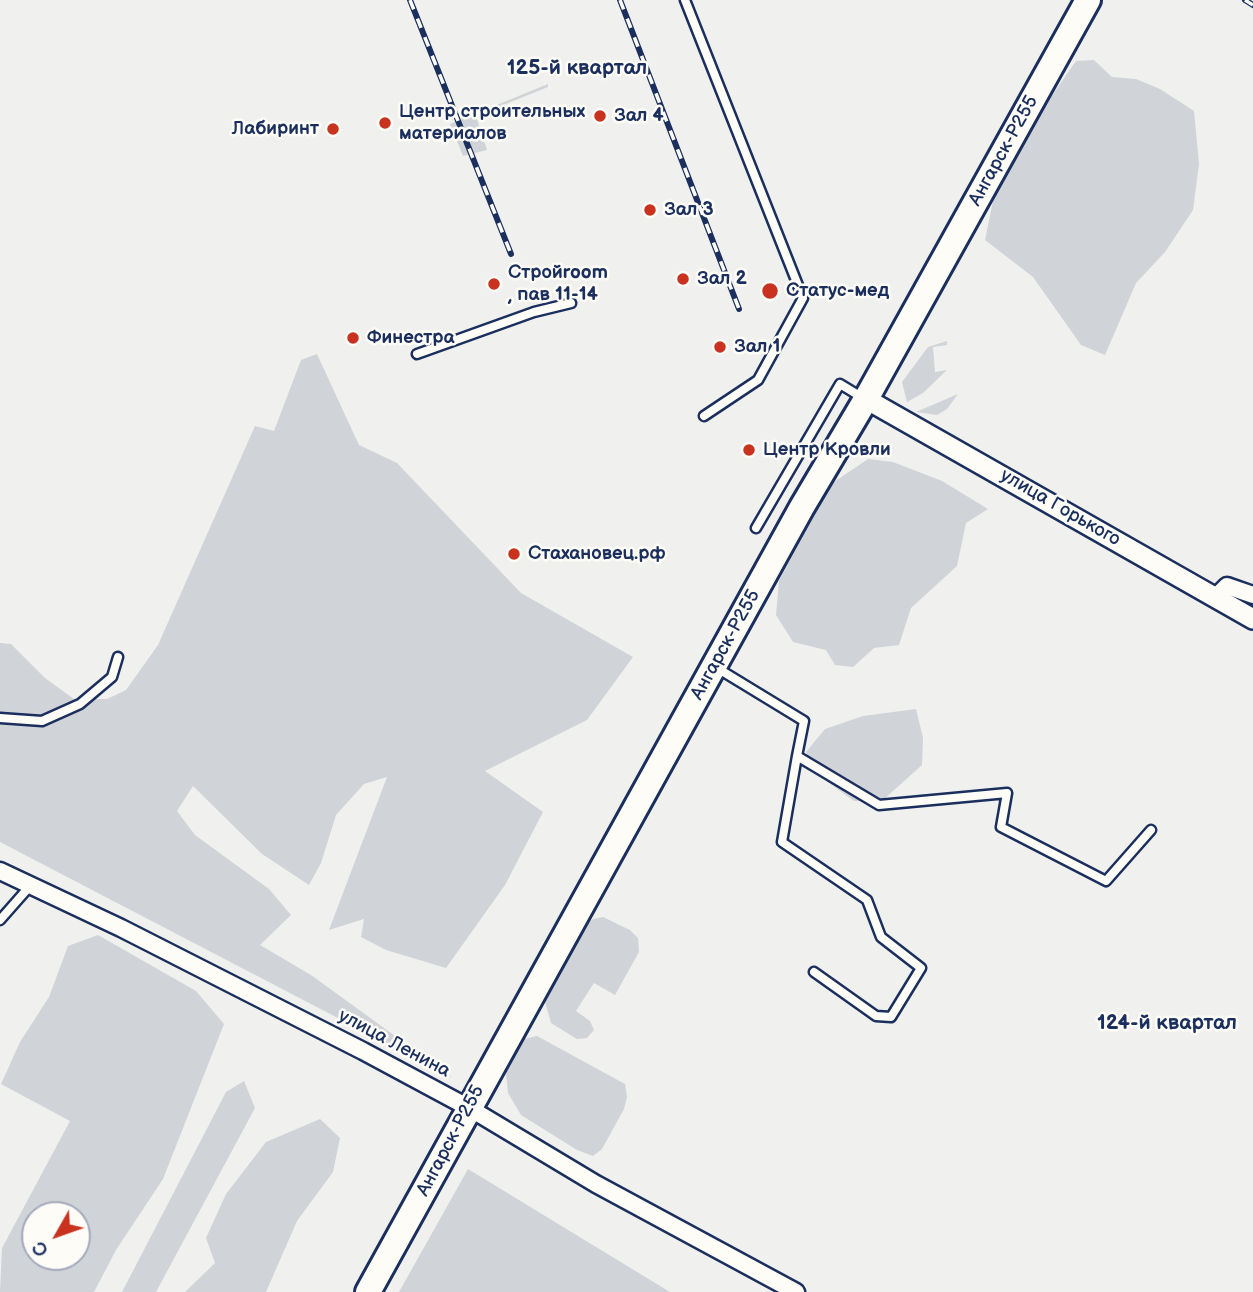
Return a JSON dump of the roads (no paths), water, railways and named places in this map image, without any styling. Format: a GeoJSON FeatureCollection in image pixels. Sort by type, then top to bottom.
{"type":"FeatureCollection","features":[{"type":"Feature","properties":{"kind":"main road","name":"Ангарск-Р255"},"geometry":{"type":"LineString","coordinates":[[368,1292],[471,1109],[520,1012],[1088,0]]}},
{"type":"Feature","properties":{"kind":"street","name":"улица Горького"},"geometry":{"type":"LineString","coordinates":[[866,399],[1253,619]]}},
{"type":"Feature","properties":{"kind":"street"},"geometry":{"type":"LineString","coordinates":[[1215,597],[1227,586],[1253,595]]}},
{"type":"Feature","properties":{"kind":"street","name":"улица Ленина"},"geometry":{"type":"LineString","coordinates":[[0,871],[133,934],[471,1109],[596,1184],[796,1292]]}},
{"type":"Feature","properties":{"kind":"lane"},"geometry":{"type":"LineString","coordinates":[[685,0],[803,298],[758,380],[704,415]]}},
{"type":"Feature","properties":{"kind":"lane"},"geometry":{"type":"LineString","coordinates":[[417,355],[534,312],[571,303]]}},
{"type":"Feature","properties":{"kind":"lane"},"geometry":{"type":"LineString","coordinates":[[756,528],[840,384],[866,399]]}},
{"type":"Feature","properties":{"kind":"lane"},"geometry":{"type":"LineString","coordinates":[[0,719],[42,721],[80,704],[112,677],[118,657]]}},
{"type":"Feature","properties":{"kind":"lane"},"geometry":{"type":"LineString","coordinates":[[715,666],[804,720],[782,842],[867,900],[881,937],[921,968],[891,1017],[876,1016],[814,972]]}},
{"type":"Feature","properties":{"kind":"lane"},"geometry":{"type":"LineString","coordinates":[[797,755],[879,804],[1007,793],[1001,827],[1106,881],[1151,830]]}},
{"type":"Feature","properties":{"kind":"lane"},"geometry":{"type":"LineString","coordinates":[[0,920],[30,886]]}},
{"type":"Feature","properties":{"kind":"railway"},"geometry":{"type":"LineString","coordinates":[[410,0],[511,254]]}},
{"type":"Feature","properties":{"kind":"railway"},"geometry":{"type":"LineString","coordinates":[[620,0],[739,309]]}},
{"type":"Feature","properties":{"kind":"railway"},"geometry":{"type":"LineString","coordinates":[[1245,0],[1253,5]]}},
{"type":"Feature","properties":{"kind":"place","name":"Зал 4"},"geometry":{"type":"Point","coordinates":[600,116]}},
{"type":"Feature","properties":{"kind":"place","name":"Центр строительных материалов"},"geometry":{"type":"Point","coordinates":[385,123]}},
{"type":"Feature","properties":{"kind":"place","name":"Лабиринт"},"geometry":{"type":"Point","coordinates":[333,129]}},
{"type":"Feature","properties":{"kind":"place","name":"Зал 3"},"geometry":{"type":"Point","coordinates":[650,210]}},
{"type":"Feature","properties":{"kind":"place","name":"Зал 2"},"geometry":{"type":"Point","coordinates":[683,279]}},
{"type":"Feature","properties":{"kind":"place","name":"Стройroom , пав 11-14"},"geometry":{"type":"Point","coordinates":[494,284]}},
{"type":"Feature","properties":{"kind":"place","name":"Статус-мед"},"geometry":{"type":"Point","coordinates":[770,291]}},
{"type":"Feature","properties":{"kind":"place","name":"Финестра"},"geometry":{"type":"Point","coordinates":[353,338]}},
{"type":"Feature","properties":{"kind":"place","name":"Зал 1"},"geometry":{"type":"Point","coordinates":[720,347]}},
{"type":"Feature","properties":{"kind":"place","name":"Центр Кровли"},"geometry":{"type":"Point","coordinates":[749,450]}},
{"type":"Feature","properties":{"kind":"place","name":"Стахановец.рф"},"geometry":{"type":"Point","coordinates":[514,554]}},
{"type":"Feature","properties":{"kind":"district","name":"125-й квартал"},"geometry":{"type":"Point","coordinates":[577,69]}},
{"type":"Feature","properties":{"kind":"district","name":"124-й квартал"},"geometry":{"type":"Point","coordinates":[1167,1024]}}]}
